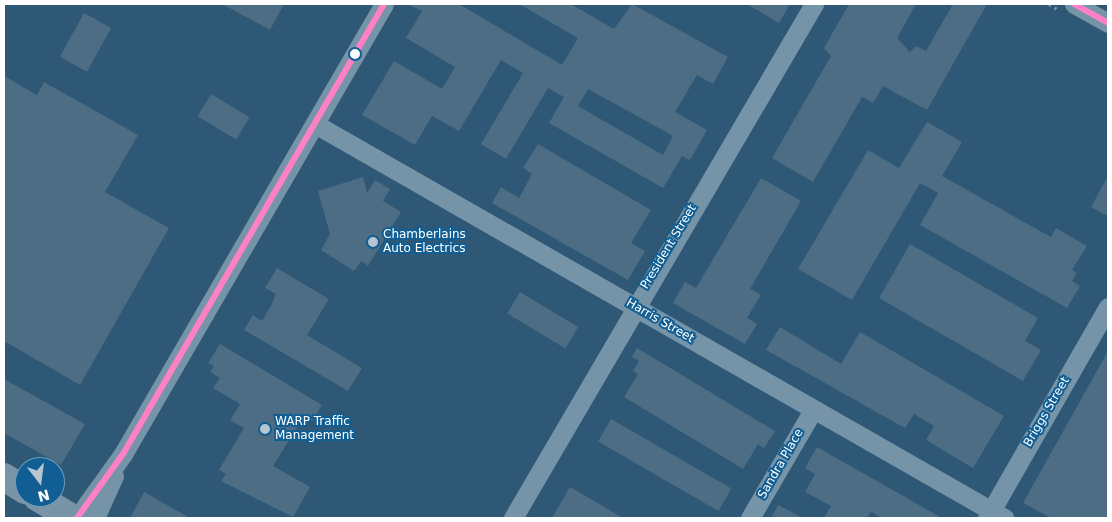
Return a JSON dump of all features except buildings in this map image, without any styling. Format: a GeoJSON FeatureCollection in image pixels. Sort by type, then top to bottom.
{"type":"FeatureCollection","features":[{"type":"Feature","properties":{"kind":"highway"},"geometry":{"type":"LineString","coordinates":[[4,477],[15,484]]}},
{"type":"Feature","properties":{"kind":"highway"},"geometry":{"type":"LineString","coordinates":[[54,507],[72,518]]}},
{"type":"Feature","properties":{"kind":"street"},"geometry":{"type":"LineString","coordinates":[[77,518],[123,454],[384,4]]}},
{"type":"Feature","properties":{"kind":"street","name":"President Street"},"geometry":{"type":"LineString","coordinates":[[513,518],[634,306],[814,4]]}},
{"type":"Feature","properties":{"kind":"street"},"geometry":{"type":"LineString","coordinates":[[1074,4],[1108,23]]}},
{"type":"Feature","properties":{"kind":"street","name":"Harris Street"},"geometry":{"type":"LineString","coordinates":[[315,124],[634,306],[994,516]]}},
{"type":"Feature","properties":{"kind":"street","name":"Briggs Street"},"geometry":{"type":"LineString","coordinates":[[994,516],[1108,307]]}},
{"type":"Feature","properties":{"kind":"street","name":"Sandra Place"},"geometry":{"type":"LineString","coordinates":[[750,518],[813,410]]}},
{"type":"Feature","properties":{"kind":"street"},"geometry":{"type":"LineString","coordinates":[[95,518],[123,454]]}},
{"type":"Feature","properties":{"kind":"transit line"},"geometry":{"type":"LineString","coordinates":[[77,518],[123,454],[384,4]]}},
{"type":"Feature","properties":{"kind":"transit line"},"geometry":{"type":"LineString","coordinates":[[1074,4],[1108,23]]}},
{"type":"Feature","properties":{"kind":"place","name":"Chamberlains Auto Electrics"},"geometry":{"type":"Point","coordinates":[373,242]}},
{"type":"Feature","properties":{"kind":"place","name":"WARP Traffic Management"},"geometry":{"type":"Point","coordinates":[265,429]}}]}
